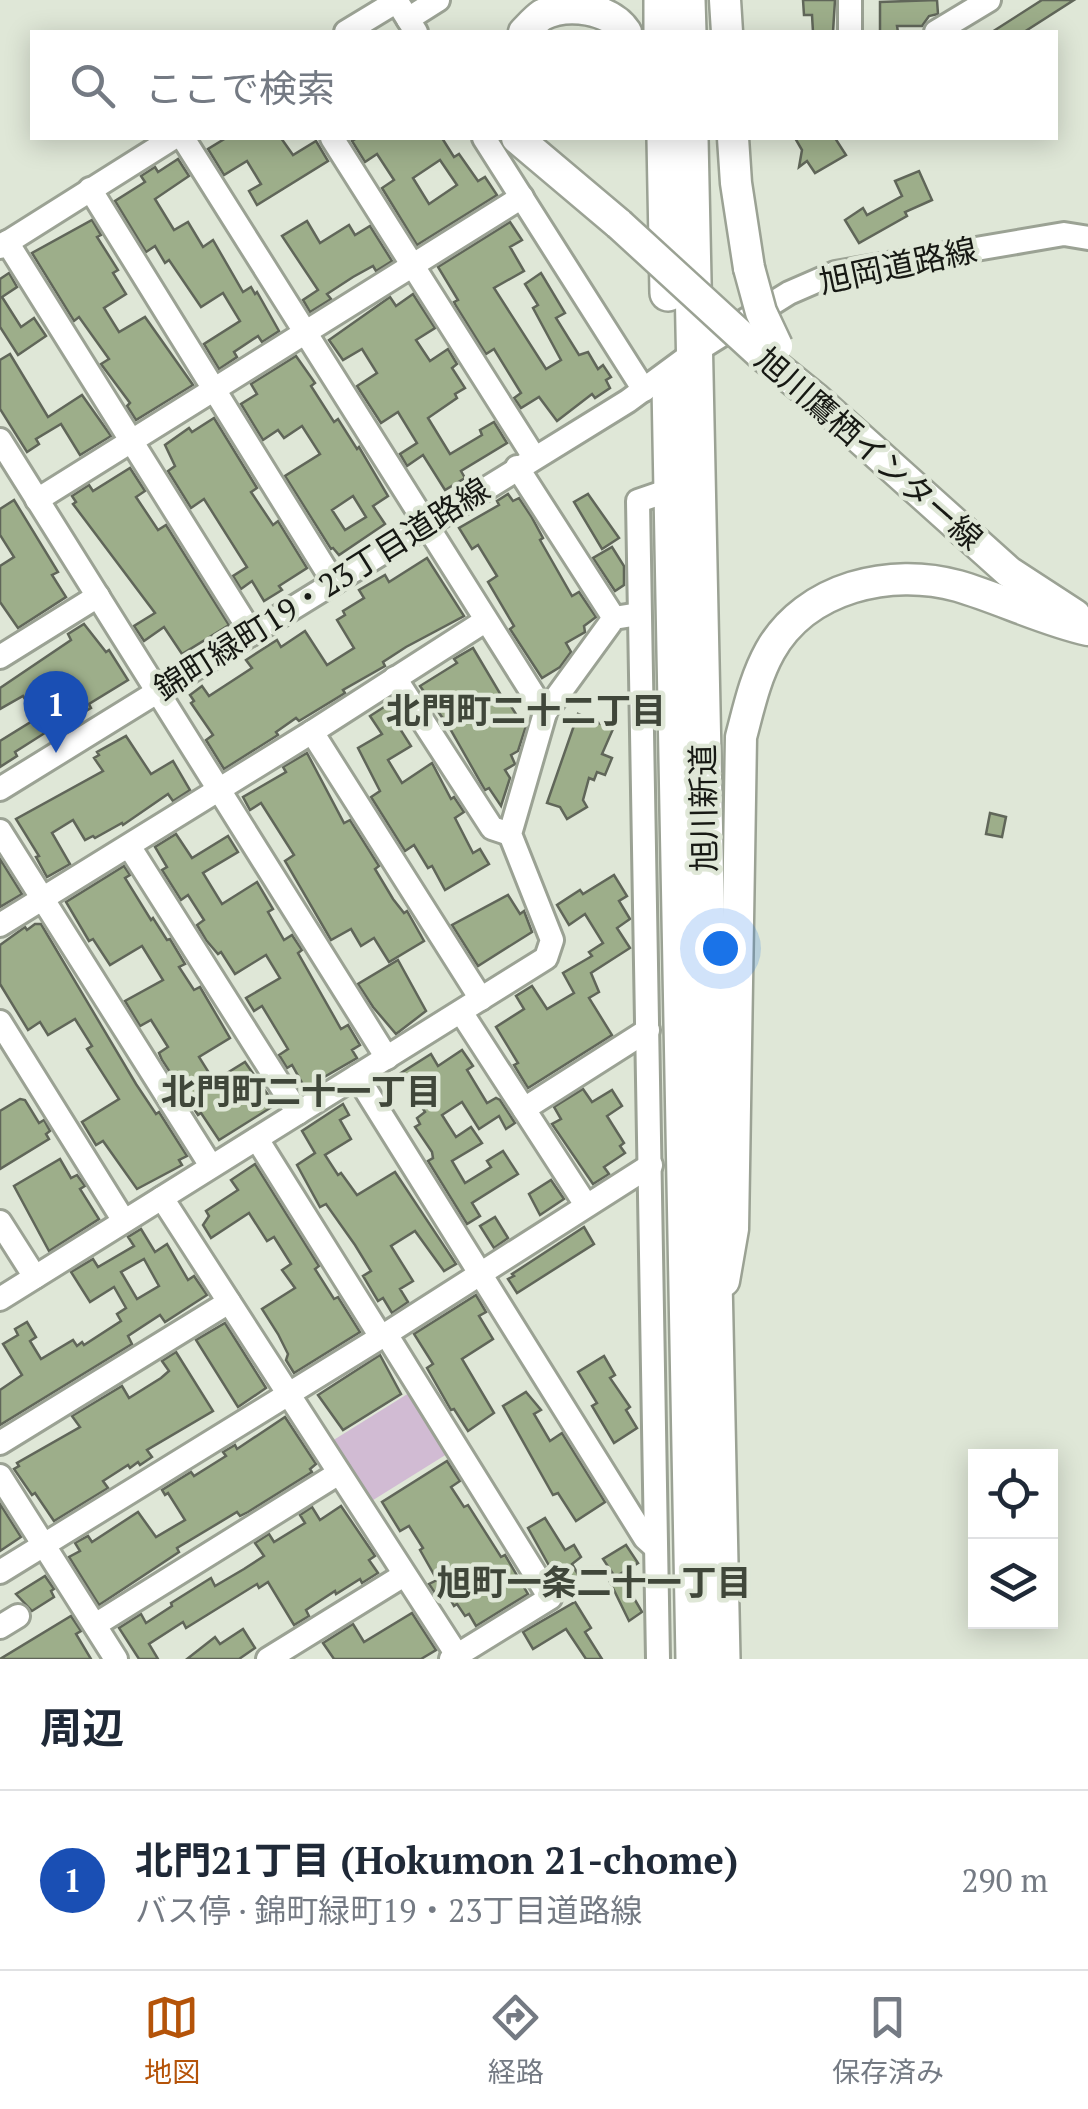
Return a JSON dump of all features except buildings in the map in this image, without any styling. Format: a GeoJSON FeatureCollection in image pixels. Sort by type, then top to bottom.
{"type":"FeatureCollection","features":[{"type":"Feature","properties":{"kind":"highway"},"geometry":{"type":"LineString","coordinates":[[662,0],[662,30]]}},
{"type":"Feature","properties":{"kind":"highway"},"geometry":{"type":"LineString","coordinates":[[688,0],[688,30]]}},
{"type":"Feature","properties":{"kind":"highway","name":"旭川新道"},"geometry":{"type":"LineString","coordinates":[[665,140],[694,1659]]}},
{"type":"Feature","properties":{"kind":"highway","name":"旭川新道"},"geometry":{"type":"LineString","coordinates":[[690,140],[669,370],[716,1322],[722,1659]]}},
{"type":"Feature","properties":{"kind":"main road"},"geometry":{"type":"LineString","coordinates":[[506,30],[530,0]]}},
{"type":"Feature","properties":{"kind":"main road"},"geometry":{"type":"LineString","coordinates":[[725,0],[727,30]]}},
{"type":"Feature","properties":{"kind":"main road"},"geometry":{"type":"LineString","coordinates":[[526,30],[542,15],[574,8],[597,12],[625,30]]}},
{"type":"Feature","properties":{"kind":"main road","name":"旭川鷹栖インター線"},"geometry":{"type":"LineString","coordinates":[[520,140],[770,351],[815,398],[1009,572],[1071,614],[1088,620]]}},
{"type":"Feature","properties":{"kind":"main road","name":"旭川鷹栖インター線"},"geometry":{"type":"LineString","coordinates":[[532,140],[555,168]]}},
{"type":"Feature","properties":{"kind":"main road"},"geometry":{"type":"LineString","coordinates":[[651,140],[668,318]]}},
{"type":"Feature","properties":{"kind":"main road"},"geometry":{"type":"LineString","coordinates":[[733,140],[749,268],[770,351]]}},
{"type":"Feature","properties":{"kind":"main road"},"geometry":{"type":"LineString","coordinates":[[716,1322],[733,1230],[741,737],[755,682],[772,648],[821,598],[888,580],[922,579],[957,586],[1088,630]]}},
{"type":"Feature","properties":{"kind":"street"},"geometry":{"type":"LineString","coordinates":[[352,30],[438,0]]}},
{"type":"Feature","properties":{"kind":"street"},"geometry":{"type":"LineString","coordinates":[[850,0],[850,30]]}},
{"type":"Feature","properties":{"kind":"street"},"geometry":{"type":"LineString","coordinates":[[946,18],[990,0]]}},
{"type":"Feature","properties":{"kind":"street"},"geometry":{"type":"LineString","coordinates":[[170,140],[4,245],[252,634]]}},
{"type":"Feature","properties":{"kind":"street"},"geometry":{"type":"LineString","coordinates":[[184,140],[545,713]]}},
{"type":"Feature","properties":{"kind":"street"},"geometry":{"type":"LineString","coordinates":[[333,140],[414,266],[614,618]]}},
{"type":"Feature","properties":{"kind":"street"},"geometry":{"type":"LineString","coordinates":[[485,140],[522,197],[669,370]]}},
{"type":"Feature","properties":{"kind":"street"},"geometry":{"type":"LineString","coordinates":[[90,189],[334,583]]}},
{"type":"Feature","properties":{"kind":"street"},"geometry":{"type":"LineString","coordinates":[[38,500],[522,197]]}},
{"type":"Feature","properties":{"kind":"street","name":"旭岡道路線"},"geometry":{"type":"LineString","coordinates":[[669,370],[788,292],[836,272],[1064,234],[1088,238]]}},
{"type":"Feature","properties":{"kind":"street","name":"錦町緑町19・23丁目道路線"},"geometry":{"type":"LineString","coordinates":[[0,789],[669,370]]}},
{"type":"Feature","properties":{"kind":"street"},"geometry":{"type":"LineString","coordinates":[[0,440],[387,1058]]}},
{"type":"Feature","properties":{"kind":"street"},"geometry":{"type":"LineString","coordinates":[[658,1659],[638,502],[670,490]]}},
{"type":"Feature","properties":{"kind":"street"},"geometry":{"type":"LineString","coordinates":[[4,646],[98,596]]}},
{"type":"Feature","properties":{"kind":"street"},"geometry":{"type":"LineString","coordinates":[[0,1299],[546,958],[552,940],[510,834],[545,713],[614,618],[639,614]]}},
{"type":"Feature","properties":{"kind":"street"},"geometry":{"type":"LineString","coordinates":[[0,925],[485,621]]}},
{"type":"Feature","properties":{"kind":"street"},"geometry":{"type":"LineString","coordinates":[[395,678],[492,828],[510,834]]}},
{"type":"Feature","properties":{"kind":"street"},"geometry":{"type":"LineString","coordinates":[[312,732],[481,998]]}},
{"type":"Feature","properties":{"kind":"street"},"geometry":{"type":"LineString","coordinates":[[0,831],[211,1166]]}},
{"type":"Feature","properties":{"kind":"street"},"geometry":{"type":"LineString","coordinates":[[129,846],[298,1113]]}},
{"type":"Feature","properties":{"kind":"street"},"geometry":{"type":"LineString","coordinates":[[461,1012],[586,1205]]}},
{"type":"Feature","properties":{"kind":"street"},"geometry":{"type":"LineString","coordinates":[[0,1022],[124,1222]]}},
{"type":"Feature","properties":{"kind":"street"},"geometry":{"type":"LineString","coordinates":[[524,1108],[648,1030]]}},
{"type":"Feature","properties":{"kind":"street"},"geometry":{"type":"LineString","coordinates":[[357,1076],[645,1538],[656,1548]]}},
{"type":"Feature","properties":{"kind":"street"},"geometry":{"type":"LineString","coordinates":[[162,1198],[454,1657],[550,1598],[257,1139]]}},
{"type":"Feature","properties":{"kind":"street"},"geometry":{"type":"LineString","coordinates":[[0,1572],[383,1336],[651,1164]]}},
{"type":"Feature","properties":{"kind":"street"},"geometry":{"type":"LineString","coordinates":[[0,1222],[35,1277]]}},
{"type":"Feature","properties":{"kind":"street"},"geometry":{"type":"LineString","coordinates":[[0,1442],[229,1302]]}},
{"type":"Feature","properties":{"kind":"street"},"geometry":{"type":"LineString","coordinates":[[95,1625],[339,1473]]}},
{"type":"Feature","properties":{"kind":"street"},"geometry":{"type":"LineString","coordinates":[[0,1476],[116,1659]]}},
{"type":"Feature","properties":{"kind":"street"},"geometry":{"type":"LineString","coordinates":[[268,1659],[404,1575]]}},
{"type":"Feature","properties":{"kind":"shaded area"},"geometry":{"type":"Polygon","coordinates":[[[409,1393],[447,1454],[370,1502],[332,1441],[409,1393]]]}},
{"type":"Feature","properties":{"kind":"place","name":"北門21丁目 (Hokumon 21-chome)"},"geometry":{"type":"Point","coordinates":[56,753]}},
{"type":"Feature","properties":{"kind":"district","name":"北門町二十二丁目"},"geometry":{"type":"Point","coordinates":[526,711]}},
{"type":"Feature","properties":{"kind":"district","name":"北門町二十一丁目"},"geometry":{"type":"Point","coordinates":[301,1092]}},
{"type":"Feature","properties":{"kind":"district","name":"旭町一条二十一丁目"},"geometry":{"type":"Point","coordinates":[594,1583]}}]}
